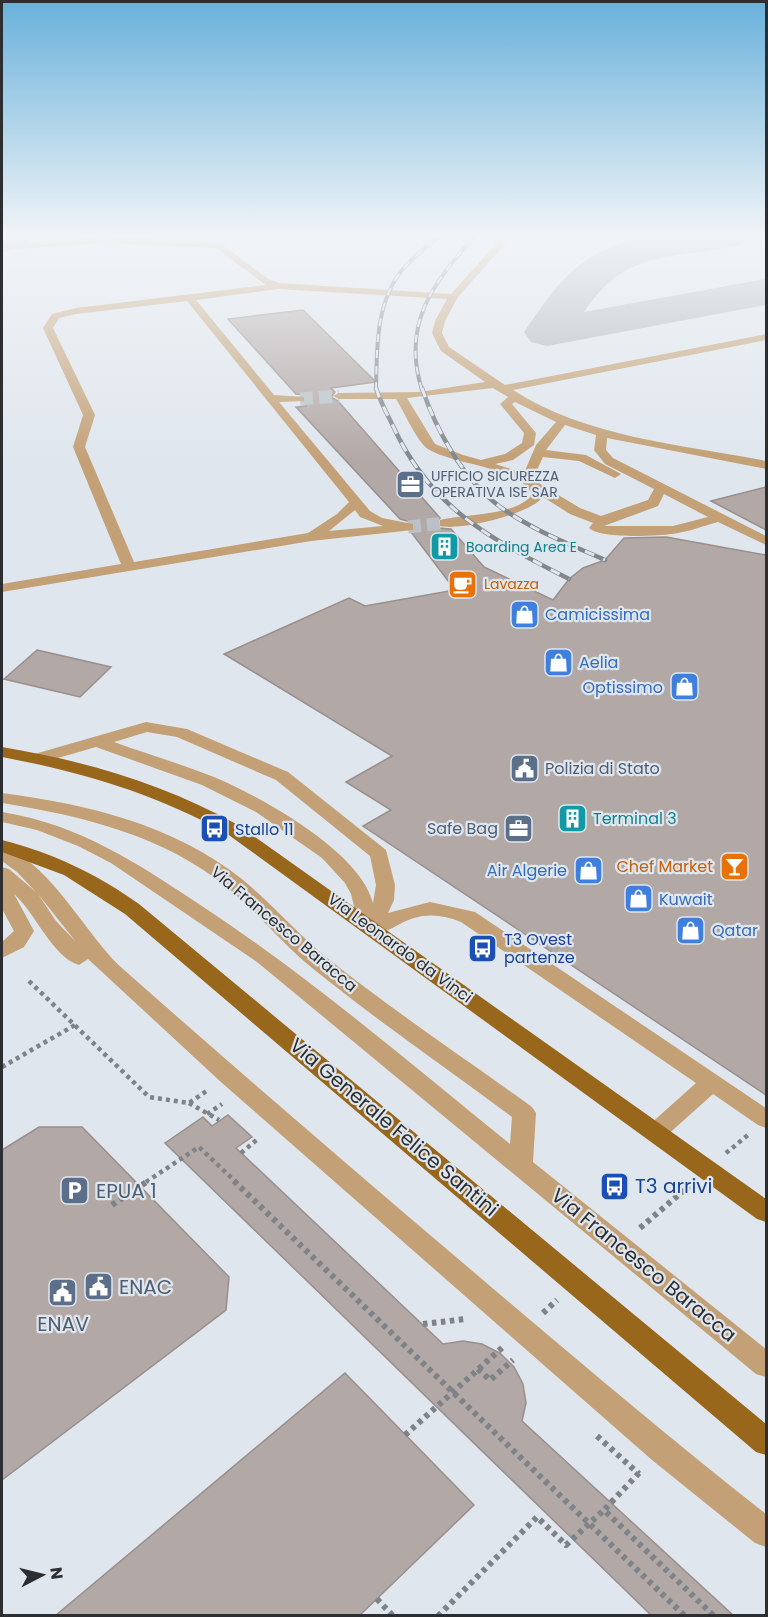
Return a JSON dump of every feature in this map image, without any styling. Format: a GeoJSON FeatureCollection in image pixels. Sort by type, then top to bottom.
{"type":"FeatureCollection","features":[{"type":"Feature","properties":{"kind":"main road","name":"Via Leonardo da Vinci"},"geometry":{"type":"LineString","coordinates":[[2,753],[90,769],[125,779],[195,809],[253,842],[766,1212]]}},
{"type":"Feature","properties":{"kind":"main road","name":"Via Generale Felice Santini"},"geometry":{"type":"LineString","coordinates":[[2,846],[40,858],[90,879],[132,909],[766,1442]]}},
{"type":"Feature","properties":{"kind":"lane"},"geometry":{"type":"LineString","coordinates":[[74,311],[55,316],[48,328],[87,408],[88,421],[79,447],[129,567]]}},
{"type":"Feature","properties":{"kind":"lane"},"geometry":{"type":"LineString","coordinates":[[2,588],[311,537],[408,527],[371,519],[200,311]]}},
{"type":"Feature","properties":{"kind":"lane"},"geometry":{"type":"LineString","coordinates":[[446,311],[438,325],[439,340],[457,359],[515,397],[563,421],[602,432],[627,447],[766,464]]}},
{"type":"Feature","properties":{"kind":"lane"},"geometry":{"type":"LineString","coordinates":[[339,396],[400,396],[499,386],[766,337]]}},
{"type":"Feature","properties":{"kind":"lane"},"geometry":{"type":"LineString","coordinates":[[400,396],[431,446],[515,473],[531,481],[575,511],[601,520]]}},
{"type":"Feature","properties":{"kind":"lane"},"geometry":{"type":"LineString","coordinates":[[478,462],[509,457],[528,445],[530,433],[506,404],[515,397]]}},
{"type":"Feature","properties":{"kind":"lane"},"geometry":{"type":"LineString","coordinates":[[270,398],[300,399]]}},
{"type":"Feature","properties":{"kind":"lane"},"geometry":{"type":"LineString","coordinates":[[445,523],[524,508],[532,504],[538,495],[531,481],[530,472],[542,445],[563,421]]}},
{"type":"Feature","properties":{"kind":"lane"},"geometry":{"type":"LineString","coordinates":[[602,432],[600,450],[609,461],[766,541]]}},
{"type":"Feature","properties":{"kind":"lane"},"geometry":{"type":"LineString","coordinates":[[627,447],[625,460],[651,474],[662,486]]}},
{"type":"Feature","properties":{"kind":"lane"},"geometry":{"type":"LineString","coordinates":[[540,453],[582,458],[631,482],[662,486]]}},
{"type":"Feature","properties":{"kind":"lane"},"geometry":{"type":"LineString","coordinates":[[662,486],[657,500],[653,503],[601,520],[596,526],[602,531],[673,530],[721,517]]}},
{"type":"Feature","properties":{"kind":"lane"},"geometry":{"type":"LineString","coordinates":[[311,537],[342,517],[356,502]]}},
{"type":"Feature","properties":{"kind":"lane"},"geometry":{"type":"LineString","coordinates":[[37,759],[128,731],[161,728],[207,742],[282,776],[379,854],[385,886],[384,905],[371,927]]}},
{"type":"Feature","properties":{"kind":"lane"},"geometry":{"type":"LineString","coordinates":[[95,741],[208,781],[262,808],[329,854],[353,880],[361,894],[371,927]]}},
{"type":"Feature","properties":{"kind":"lane","name":"Via Francesco Baracca"},"geometry":{"type":"LineString","coordinates":[[2,798],[28,801],[121,825],[176,846],[222,874],[319,962],[524,1113],[521,1165]]}},
{"type":"Feature","properties":{"kind":"lane","name":"Via Francesco Baracca"},"geometry":{"type":"LineString","coordinates":[[2,817],[42,826],[85,842],[158,883],[264,957],[766,1365]]}},
{"type":"Feature","properties":{"kind":"lane"},"geometry":{"type":"LineString","coordinates":[[2,853],[24,868],[56,901],[99,959],[229,1076],[662,1450],[766,1532]]}},
{"type":"Feature","properties":{"kind":"lane"},"geometry":{"type":"LineString","coordinates":[[2,873],[31,898],[49,926],[79,958]]}},
{"type":"Feature","properties":{"kind":"lane"},"geometry":{"type":"LineString","coordinates":[[2,883],[6,900],[24,931],[17,942],[2,951]]}},
{"type":"Feature","properties":{"kind":"lane"},"geometry":{"type":"LineString","coordinates":[[371,927],[406,911],[446,909],[468,917],[766,1119]]}},
{"type":"Feature","properties":{"kind":"lane"},"geometry":{"type":"LineString","coordinates":[[656,1132],[712,1082]]}},
{"type":"Feature","properties":{"kind":"path"},"geometry":{"type":"LineString","coordinates":[[29,981],[149,1097],[189,1103],[219,1120]]}},
{"type":"Feature","properties":{"kind":"path"},"geometry":{"type":"LineString","coordinates":[[2,1067],[75,1025]]}},
{"type":"Feature","properties":{"kind":"path"},"geometry":{"type":"LineString","coordinates":[[189,1103],[209,1089]]}},
{"type":"Feature","properties":{"kind":"path"},"geometry":{"type":"LineString","coordinates":[[207,1114],[224,1102],[232,1110]]}},
{"type":"Feature","properties":{"kind":"path"},"geometry":{"type":"LineString","coordinates":[[241,1153],[261,1139],[253,1132]]}},
{"type":"Feature","properties":{"kind":"path"},"geometry":{"type":"LineString","coordinates":[[112,1205],[199,1147],[685,1616]]}},
{"type":"Feature","properties":{"kind":"path"},"geometry":{"type":"LineString","coordinates":[[423,1324],[465,1317],[473,1324]]}},
{"type":"Feature","properties":{"kind":"path"},"geometry":{"type":"LineString","coordinates":[[497,1346],[521,1368]]}},
{"type":"Feature","properties":{"kind":"path"},"geometry":{"type":"LineString","coordinates":[[478,1369],[490,1380],[513,1360]]}},
{"type":"Feature","properties":{"kind":"path"},"geometry":{"type":"LineString","coordinates":[[588,1428],[639,1473]]}},
{"type":"Feature","properties":{"kind":"path"},"geometry":{"type":"LineString","coordinates":[[438,1616],[537,1517],[566,1545],[645,1468]]}},
{"type":"Feature","properties":{"kind":"path"},"geometry":{"type":"LineString","coordinates":[[604,1510],[714,1616]]}},
{"type":"Feature","properties":{"kind":"path"},"geometry":{"type":"LineString","coordinates":[[377,1599],[393,1616]]}},
{"type":"Feature","properties":{"kind":"building","name":"Terminal 3"},"geometry":{"type":"Polygon","coordinates":[[[304,311],[376,382],[331,388],[335,392],[331,397],[338,401],[440,518],[438,528],[451,529],[484,567],[553,600],[569,579],[583,568],[605,560],[624,538],[666,537],[766,555],[766,1095],[363,826],[391,810],[346,782],[392,756],[224,654],[349,598],[365,606],[455,590],[411,532],[415,530],[415,523],[400,519],[296,407],[306,406],[306,395],[296,394],[228,319],[304,311]]]}},
{"type":"Feature","properties":{"kind":"building"},"geometry":{"type":"Polygon","coordinates":[[[766,487],[766,530],[711,501],[766,487]]]}},
{"type":"Feature","properties":{"kind":"building"},"geometry":{"type":"Polygon","coordinates":[[[37,650],[111,667],[80,697],[4,679],[37,650]]]}},
{"type":"Feature","properties":{"kind":"building"},"geometry":{"type":"Polygon","coordinates":[[[228,1115],[252,1137],[236,1148],[443,1344],[463,1341],[482,1344],[500,1353],[514,1367],[523,1384],[526,1403],[522,1421],[734,1616],[652,1616],[165,1143],[203,1117],[212,1126],[228,1115]]]}},
{"type":"Feature","properties":{"kind":"building","name":"EPUA 1"},"geometry":{"type":"Polygon","coordinates":[[[39,1127],[82,1127],[229,1277],[226,1310],[2,1480],[2,1150],[39,1127]]]}},
{"type":"Feature","properties":{"kind":"building"},"geometry":{"type":"Polygon","coordinates":[[[345,1373],[474,1505],[359,1616],[55,1616],[345,1373]]]}},
{"type":"Feature","properties":{"kind":"taxiway"},"geometry":{"type":"LineString","coordinates":[[562,311],[547,332],[659,311]]}},
{"type":"Feature","properties":{"kind":"tunnel"},"geometry":{"type":"LineString","coordinates":[[300,399],[339,396]]}},
{"type":"Feature","properties":{"kind":"tunnel"},"geometry":{"type":"LineString","coordinates":[[408,527],[445,523]]}},
{"type":"Feature","properties":{"kind":"railway"},"geometry":{"type":"LineString","coordinates":[[376,388],[379,328],[382,311]]}},
{"type":"Feature","properties":{"kind":"railway"},"geometry":{"type":"LineString","coordinates":[[422,390],[416,345],[418,325],[423,311]]}},
{"type":"Feature","properties":{"kind":"railway"},"geometry":{"type":"LineString","coordinates":[[376,388],[408,455],[445,500],[489,535],[569,579]]}},
{"type":"Feature","properties":{"kind":"railway"},"geometry":{"type":"LineString","coordinates":[[422,388],[452,453],[486,495],[524,522],[605,560]]}},
{"type":"Feature","properties":{"kind":"place","name":"UFFICIO SICUREZZA OPERATIVA ISE SAR"},"geometry":{"type":"Point","coordinates":[410,484]}},
{"type":"Feature","properties":{"kind":"place","name":"Boarding Area E"},"geometry":{"type":"Point","coordinates":[445,547]}},
{"type":"Feature","properties":{"kind":"place","name":"Lavazza"},"geometry":{"type":"Point","coordinates":[463,584]}},
{"type":"Feature","properties":{"kind":"place","name":"Camicissima"},"geometry":{"type":"Point","coordinates":[524,614]}},
{"type":"Feature","properties":{"kind":"place","name":"Aelia"},"geometry":{"type":"Point","coordinates":[558,662]}},
{"type":"Feature","properties":{"kind":"place","name":"Optissimo"},"geometry":{"type":"Point","coordinates":[684,687]}},
{"type":"Feature","properties":{"kind":"place","name":"Polizia di Stato"},"geometry":{"type":"Point","coordinates":[524,768]}},
{"type":"Feature","properties":{"kind":"place","name":"Terminal 3"},"geometry":{"type":"Point","coordinates":[572,818]}},
{"type":"Feature","properties":{"kind":"place","name":"Safe Bag"},"geometry":{"type":"Point","coordinates":[519,828]}},
{"type":"Feature","properties":{"kind":"place","name":"Stallo 11"},"geometry":{"type":"Point","coordinates":[214,829]}},
{"type":"Feature","properties":{"kind":"place","name":"Chef Market"},"geometry":{"type":"Point","coordinates":[734,866]}},
{"type":"Feature","properties":{"kind":"place","name":"Air Algerie"},"geometry":{"type":"Point","coordinates":[588,870]}},
{"type":"Feature","properties":{"kind":"place","name":"Kuwait"},"geometry":{"type":"Point","coordinates":[638,899]}},
{"type":"Feature","properties":{"kind":"place","name":"Qatar"},"geometry":{"type":"Point","coordinates":[691,930]}},
{"type":"Feature","properties":{"kind":"place","name":"T3 Ovest partenze"},"geometry":{"type":"Point","coordinates":[483,948]}},
{"type":"Feature","properties":{"kind":"place","name":"T3 arrivi"},"geometry":{"type":"Point","coordinates":[614,1186]}},
{"type":"Feature","properties":{"kind":"place","name":"EPUA 1"},"geometry":{"type":"Point","coordinates":[75,1191]}},
{"type":"Feature","properties":{"kind":"place","name":"ENAC"},"geometry":{"type":"Point","coordinates":[98,1287]}},
{"type":"Feature","properties":{"kind":"place","name":"ENAV"},"geometry":{"type":"Point","coordinates":[63,1293]}}]}
